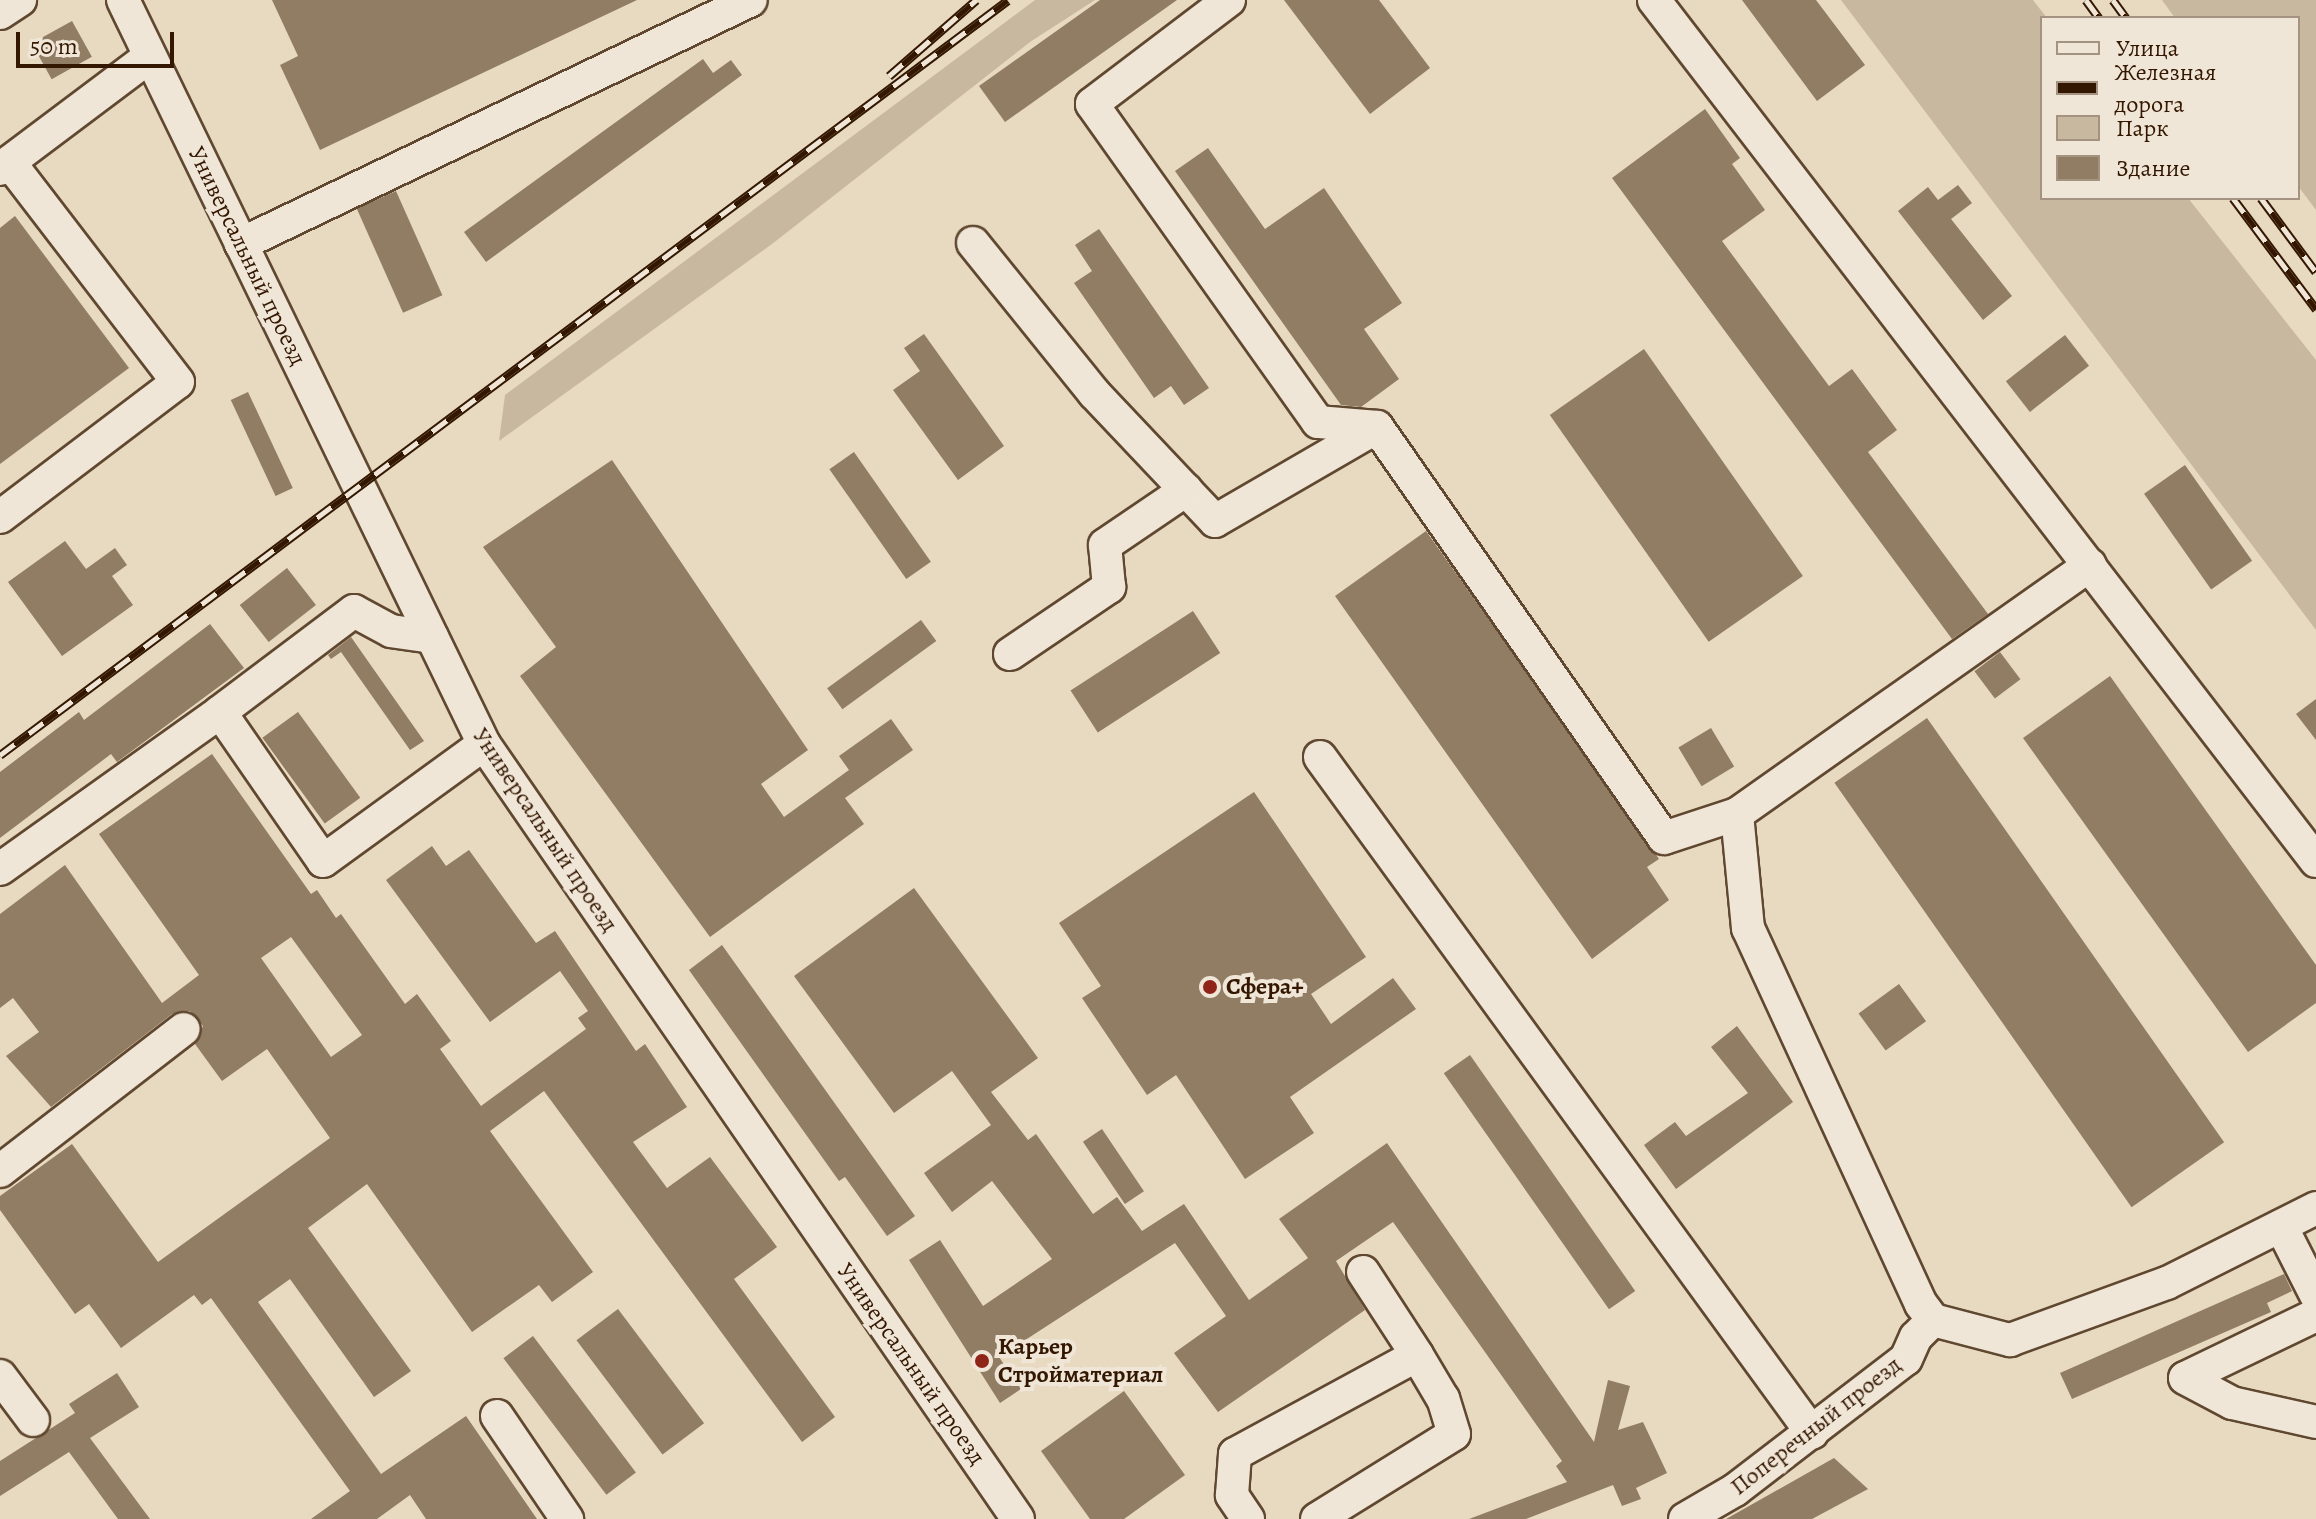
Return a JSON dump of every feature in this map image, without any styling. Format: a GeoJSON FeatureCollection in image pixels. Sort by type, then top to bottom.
{"type":"FeatureCollection","features":[{"type":"Feature","properties":{"kind":"street"},"geometry":{"type":"LineString","coordinates":[[0,13],[20,0]]}},
{"type":"Feature","properties":{"kind":"street","name":"Универсальный проезд"},"geometry":{"type":"LineString","coordinates":[[123,0],[484,744],[1018,1519]]}},
{"type":"Feature","properties":{"kind":"street"},"geometry":{"type":"LineString","coordinates":[[241,244],[751,0]]}},
{"type":"Feature","properties":{"kind":"street"},"geometry":{"type":"LineString","coordinates":[[1229,0],[1092,104],[1318,422],[1377,427]]}},
{"type":"Feature","properties":{"kind":"street"},"geometry":{"type":"LineString","coordinates":[[1654,0],[2316,861]]}},
{"type":"Feature","properties":{"kind":"street"},"geometry":{"type":"LineString","coordinates":[[0,517],[178,382],[5,165],[149,57]]}},
{"type":"Feature","properties":{"kind":"street"},"geometry":{"type":"LineString","coordinates":[[973,243],[1094,393],[1215,521],[1377,427]]}},
{"type":"Feature","properties":{"kind":"street"},"geometry":{"type":"LineString","coordinates":[[1377,427],[1664,838],[1737,814],[2090,565]]}},
{"type":"Feature","properties":{"kind":"street"},"geometry":{"type":"LineString","coordinates":[[1010,654],[1109,587],[1105,545],[1186,490]]}},
{"type":"Feature","properties":{"kind":"street"},"geometry":{"type":"LineString","coordinates":[[0,869],[220,712],[354,611],[391,631],[432,637]]}},
{"type":"Feature","properties":{"kind":"street"},"geometry":{"type":"LineString","coordinates":[[220,712],[323,861],[484,744]]}},
{"type":"Feature","properties":{"kind":"street"},"geometry":{"type":"LineString","coordinates":[[1320,757],[1812,1433]]}},
{"type":"Feature","properties":{"kind":"street"},"geometry":{"type":"LineString","coordinates":[[1737,814],[1748,928],[1921,1304],[1933,1320],[2010,1340],[2167,1283],[2316,1208]]}},
{"type":"Feature","properties":{"kind":"street"},"geometry":{"type":"LineString","coordinates":[[0,1171],[184,1029]]}},
{"type":"Feature","properties":{"kind":"street"},"geometry":{"type":"LineString","coordinates":[[2281,1226],[2316,1295]]}},
{"type":"Feature","properties":{"kind":"street"},"geometry":{"type":"LineString","coordinates":[[1317,1519],[1454,1434],[1443,1399],[1363,1272]]}},
{"type":"Feature","properties":{"kind":"street"},"geometry":{"type":"LineString","coordinates":[[2316,1315],[2185,1378],[2232,1403],[2316,1422]]}},
{"type":"Feature","properties":{"kind":"street","name":"Поперечный проезд"},"geometry":{"type":"LineString","coordinates":[[1685,1519],[1812,1433],[1906,1359],[1916,1337],[1933,1320]]}},
{"type":"Feature","properties":{"kind":"street"},"geometry":{"type":"LineString","coordinates":[[1248,1519],[1232,1495],[1235,1454],[1417,1355]]}},
{"type":"Feature","properties":{"kind":"street"},"geometry":{"type":"LineString","coordinates":[[0,1376],[33,1420]]}},
{"type":"Feature","properties":{"kind":"street"},"geometry":{"type":"LineString","coordinates":[[497,1416],[567,1519]]}},
{"type":"Feature","properties":{"kind":"green space"},"geometry":{"type":"Polygon","coordinates":[[[1035,0],[1095,0],[1030,42],[772,244],[499,441],[505,395],[1035,0]]]}},
{"type":"Feature","properties":{"kind":"green space"},"geometry":{"type":"Polygon","coordinates":[[[1841,0],[2033,0],[2045,16],[2040,16],[2040,200],[2190,200],[2316,360],[2316,630],[1841,0]]]}},
{"type":"Feature","properties":{"kind":"green space"},"geometry":{"type":"Polygon","coordinates":[[[2162,0],[2316,0],[2316,210],[2300,189],[2300,16],[2174,16],[2162,0]]]}},
{"type":"Feature","properties":{"kind":"building"},"geometry":{"type":"Polygon","coordinates":[[[272,0],[637,0],[320,150],[280,65],[298,56],[272,0]]]}},
{"type":"Feature","properties":{"kind":"building"},"geometry":{"type":"Polygon","coordinates":[[[1100,0],[1177,0],[1005,122],[979,86],[1100,0]]]}},
{"type":"Feature","properties":{"kind":"building"},"geometry":{"type":"Polygon","coordinates":[[[1284,0],[1379,0],[1430,68],[1370,114],[1284,0]]]}},
{"type":"Feature","properties":{"kind":"building"},"geometry":{"type":"Polygon","coordinates":[[[1742,0],[1816,0],[1865,65],[1817,101],[1742,0]]]}},
{"type":"Feature","properties":{"kind":"building"},"geometry":{"type":"Polygon","coordinates":[[[72,21],[92,57],[52,79],[32,43],[72,21]]]}},
{"type":"Feature","properties":{"kind":"building"},"geometry":{"type":"Polygon","coordinates":[[[703,59],[713,73],[731,60],[742,75],[486,262],[464,232],[703,59]]]}},
{"type":"Feature","properties":{"kind":"building"},"geometry":{"type":"Polygon","coordinates":[[[1705,109],[1740,158],[1732,164],[1765,210],[1722,241],[1829,386],[1852,369],[1897,430],[1868,452],[1988,614],[1952,639],[1612,178],[1705,109]]]}},
{"type":"Feature","properties":{"kind":"building"},"geometry":{"type":"Polygon","coordinates":[[[1208,148],[1265,229],[1324,188],[1402,303],[1364,329],[1399,379],[1361,407],[1341,405],[1175,171],[1208,148]]]}},
{"type":"Feature","properties":{"kind":"building"},"geometry":{"type":"Polygon","coordinates":[[[1958,185],[1972,203],[1951,219],[2012,296],[1983,320],[1898,211],[1928,187],[1938,200],[1958,185]]]}},
{"type":"Feature","properties":{"kind":"building"},"geometry":{"type":"Polygon","coordinates":[[[396,191],[442,295],[403,313],[357,208],[396,191]]]}},
{"type":"Feature","properties":{"kind":"building"},"geometry":{"type":"Polygon","coordinates":[[[15,216],[129,368],[0,464],[0,228],[15,216]]]}},
{"type":"Feature","properties":{"kind":"building"},"geometry":{"type":"Polygon","coordinates":[[[1099,229],[1209,388],[1184,405],[1171,386],[1154,398],[1074,283],[1092,271],[1075,245],[1099,229]]]}},
{"type":"Feature","properties":{"kind":"building"},"geometry":{"type":"Polygon","coordinates":[[[924,334],[1004,446],[958,480],[893,390],[920,371],[904,348],[924,334]]]}},
{"type":"Feature","properties":{"kind":"building"},"geometry":{"type":"Polygon","coordinates":[[[2065,335],[2089,366],[2030,412],[2006,381],[2065,335]]]}},
{"type":"Feature","properties":{"kind":"building"},"geometry":{"type":"Polygon","coordinates":[[[1644,349],[1803,576],[1709,642],[1550,415],[1644,349]]]}},
{"type":"Feature","properties":{"kind":"building"},"geometry":{"type":"Polygon","coordinates":[[[248,392],[293,488],[276,496],[231,400],[248,392]]]}},
{"type":"Feature","properties":{"kind":"building"},"geometry":{"type":"Polygon","coordinates":[[[854,452],[931,562],[906,579],[829,469],[854,452]]]}},
{"type":"Feature","properties":{"kind":"building"},"geometry":{"type":"Polygon","coordinates":[[[612,460],[808,750],[761,784],[784,817],[849,770],[839,756],[891,719],[913,750],[845,798],[864,824],[710,937],[520,676],[556,647],[483,547],[612,460]]]}},
{"type":"Feature","properties":{"kind":"building"},"geometry":{"type":"Polygon","coordinates":[[[2185,465],[2252,561],[2211,590],[2144,494],[2185,465]]]}},
{"type":"Feature","properties":{"kind":"building"},"geometry":{"type":"Polygon","coordinates":[[[1426,531],[1659,859],[1647,867],[1669,900],[1592,959],[1335,596],[1426,531]]]}},
{"type":"Feature","properties":{"kind":"building"},"geometry":{"type":"Polygon","coordinates":[[[65,541],[86,569],[115,548],[127,565],[112,576],[133,605],[62,656],[8,582],[65,541]]]}},
{"type":"Feature","properties":{"kind":"building"},"geometry":{"type":"Polygon","coordinates":[[[287,568],[316,605],[269,642],[240,605],[287,568]]]}},
{"type":"Feature","properties":{"kind":"building"},"geometry":{"type":"Polygon","coordinates":[[[1193,611],[1220,653],[1098,732],[1071,691],[1193,611]]]}},
{"type":"Feature","properties":{"kind":"building"},"geometry":{"type":"Polygon","coordinates":[[[921,620],[936,641],[842,709],[827,688],[921,620]]]}},
{"type":"Feature","properties":{"kind":"building"},"geometry":{"type":"Polygon","coordinates":[[[210,624],[244,668],[117,762],[111,754],[0,838],[0,772],[79,712],[84,720],[210,624]]]}},
{"type":"Feature","properties":{"kind":"building"},"geometry":{"type":"Polygon","coordinates":[[[351,637],[424,741],[410,750],[341,652],[331,659],[328,655],[351,637]]]}},
{"type":"Feature","properties":{"kind":"building"},"geometry":{"type":"Polygon","coordinates":[[[2000,652],[2020,679],[1995,698],[1974,671],[2000,652]]]}},
{"type":"Feature","properties":{"kind":"building"},"geometry":{"type":"Polygon","coordinates":[[[2110,676],[2316,965],[2316,1003],[2248,1052],[2023,738],[2110,676]]]}},
{"type":"Feature","properties":{"kind":"building"},"geometry":{"type":"Polygon","coordinates":[[[2316,699],[2316,740],[2296,714],[2316,699]]]}},
{"type":"Feature","properties":{"kind":"building"},"geometry":{"type":"Polygon","coordinates":[[[298,712],[360,798],[325,824],[262,738],[298,712]]]}},
{"type":"Feature","properties":{"kind":"building"},"geometry":{"type":"Polygon","coordinates":[[[1927,718],[2224,1142],[2132,1207],[1834,783],[1927,718]]]}},
{"type":"Feature","properties":{"kind":"building"},"geometry":{"type":"Polygon","coordinates":[[[1711,728],[1734,767],[1702,786],[1678,748],[1711,728]]]}},
{"type":"Feature","properties":{"kind":"building"},"geometry":{"type":"Polygon","coordinates":[[[212,754],[311,894],[317,890],[336,918],[341,914],[405,1004],[417,994],[451,1041],[440,1049],[481,1106],[586,1029],[578,1018],[588,1011],[560,971],[490,1022],[386,880],[432,846],[446,866],[469,850],[536,943],[555,931],[636,1051],[645,1044],[687,1107],[633,1142],[667,1188],[710,1157],[777,1247],[734,1279],[835,1417],[802,1442],[544,1091],[490,1131],[593,1272],[552,1302],[539,1285],[472,1332],[367,1184],[308,1228],[411,1371],[374,1397],[290,1279],[258,1302],[381,1474],[466,1416],[537,1519],[426,1519],[410,1495],[377,1519],[311,1519],[350,1491],[211,1298],[202,1305],[194,1295],[121,1348],[89,1304],[75,1314],[0,1210],[0,1196],[72,1144],[158,1262],[330,1138],[267,1049],[222,1081],[195,1044],[203,1026],[190,1011],[172,1014],[51,1107],[6,1056],[39,1032],[13,998],[0,1008],[0,914],[65,865],[162,1003],[199,975],[99,834],[212,754]],[[291,937],[261,958],[331,1057],[362,1035],[291,937]]]}},
{"type":"Feature","properties":{"kind":"building","name":"Сфера+"},"geometry":{"type":"Polygon","coordinates":[[[1254,792],[1366,957],[1311,994],[1331,1024],[1393,978],[1416,1009],[1290,1097],[1314,1133],[1245,1179],[1176,1075],[1147,1095],[1082,998],[1101,986],[1059,923],[1254,792]]]}},
{"type":"Feature","properties":{"kind":"building"},"geometry":{"type":"Polygon","coordinates":[[[914,888],[1038,1058],[991,1092],[1028,1140],[1036,1134],[1093,1214],[1117,1197],[1142,1231],[1184,1204],[1249,1300],[1308,1258],[1279,1219],[1387,1143],[1594,1442],[1608,1380],[1630,1386],[1618,1430],[1643,1422],[1667,1473],[1636,1488],[1641,1499],[1622,1506],[1613,1485],[1526,1519],[1469,1519],[1567,1482],[1556,1466],[1562,1461],[1393,1222],[1336,1261],[1365,1310],[1218,1412],[1174,1353],[1226,1316],[1175,1243],[999,1357],[1021,1389],[1000,1403],[909,1260],[940,1240],[983,1306],[1052,1259],[992,1181],[952,1212],[924,1173],[991,1125],[952,1071],[894,1113],[794,976],[914,888]]]}},
{"type":"Feature","properties":{"kind":"building"},"geometry":{"type":"Polygon","coordinates":[[[722,945],[915,1216],[887,1236],[845,1177],[839,1181],[689,970],[722,945]]]}},
{"type":"Feature","properties":{"kind":"building"},"geometry":{"type":"Polygon","coordinates":[[[1899,984],[1926,1021],[1886,1051],[1859,1013],[1899,984]]]}},
{"type":"Feature","properties":{"kind":"building"},"geometry":{"type":"Polygon","coordinates":[[[1737,1026],[1793,1102],[1676,1189],[1644,1145],[1675,1122],[1686,1136],[1748,1093],[1711,1047],[1737,1026]]]}},
{"type":"Feature","properties":{"kind":"building"},"geometry":{"type":"Polygon","coordinates":[[[1470,1055],[1635,1291],[1609,1309],[1444,1073],[1470,1055]]]}},
{"type":"Feature","properties":{"kind":"building"},"geometry":{"type":"Polygon","coordinates":[[[1102,1129],[1144,1191],[1125,1204],[1083,1142],[1102,1129]]]}},
{"type":"Feature","properties":{"kind":"building"},"geometry":{"type":"Polygon","coordinates":[[[2284,1274],[2292,1291],[2267,1303],[2271,1312],[2072,1399],[2060,1373],[2284,1274]]]}},
{"type":"Feature","properties":{"kind":"building"},"geometry":{"type":"Polygon","coordinates":[[[618,1309],[704,1423],[663,1454],[576,1340],[618,1309]]]}},
{"type":"Feature","properties":{"kind":"building"},"geometry":{"type":"Polygon","coordinates":[[[533,1336],[636,1473],[606,1495],[503,1358],[533,1336]]]}},
{"type":"Feature","properties":{"kind":"building"},"geometry":{"type":"Polygon","coordinates":[[[117,1373],[139,1407],[90,1438],[150,1519],[118,1519],[69,1452],[0,1496],[0,1461],[75,1413],[69,1404],[117,1373]]]}},
{"type":"Feature","properties":{"kind":"building"},"geometry":{"type":"Polygon","coordinates":[[[1124,1391],[1185,1475],[1124,1519],[1090,1519],[1041,1451],[1124,1391]]]}},
{"type":"Feature","properties":{"kind":"building"},"geometry":{"type":"Polygon","coordinates":[[[1834,1458],[1868,1489],[1812,1519],[1726,1519],[1834,1458]]]}},
{"type":"Feature","properties":{"kind":"railway"},"geometry":{"type":"LineString","coordinates":[[889,76],[976,0]]}},
{"type":"Feature","properties":{"kind":"railway"},"geometry":{"type":"LineString","coordinates":[[0,755],[1008,0]]}},
{"type":"Feature","properties":{"kind":"railway"},"geometry":{"type":"LineString","coordinates":[[2086,0],[2098,16]]}},
{"type":"Feature","properties":{"kind":"railway"},"geometry":{"type":"LineString","coordinates":[[2113,0],[2125,16]]}},
{"type":"Feature","properties":{"kind":"railway"},"geometry":{"type":"LineString","coordinates":[[2234,200],[2316,309]]}},
{"type":"Feature","properties":{"kind":"railway"},"geometry":{"type":"LineString","coordinates":[[2262,200],[2316,272]]}},
{"type":"Feature","properties":{"kind":"place","name":"Сфера+"},"geometry":{"type":"Point","coordinates":[1210,987]}},
{"type":"Feature","properties":{"kind":"place","name":"Карьер Стройматериал"},"geometry":{"type":"Point","coordinates":[982,1361]}}]}
